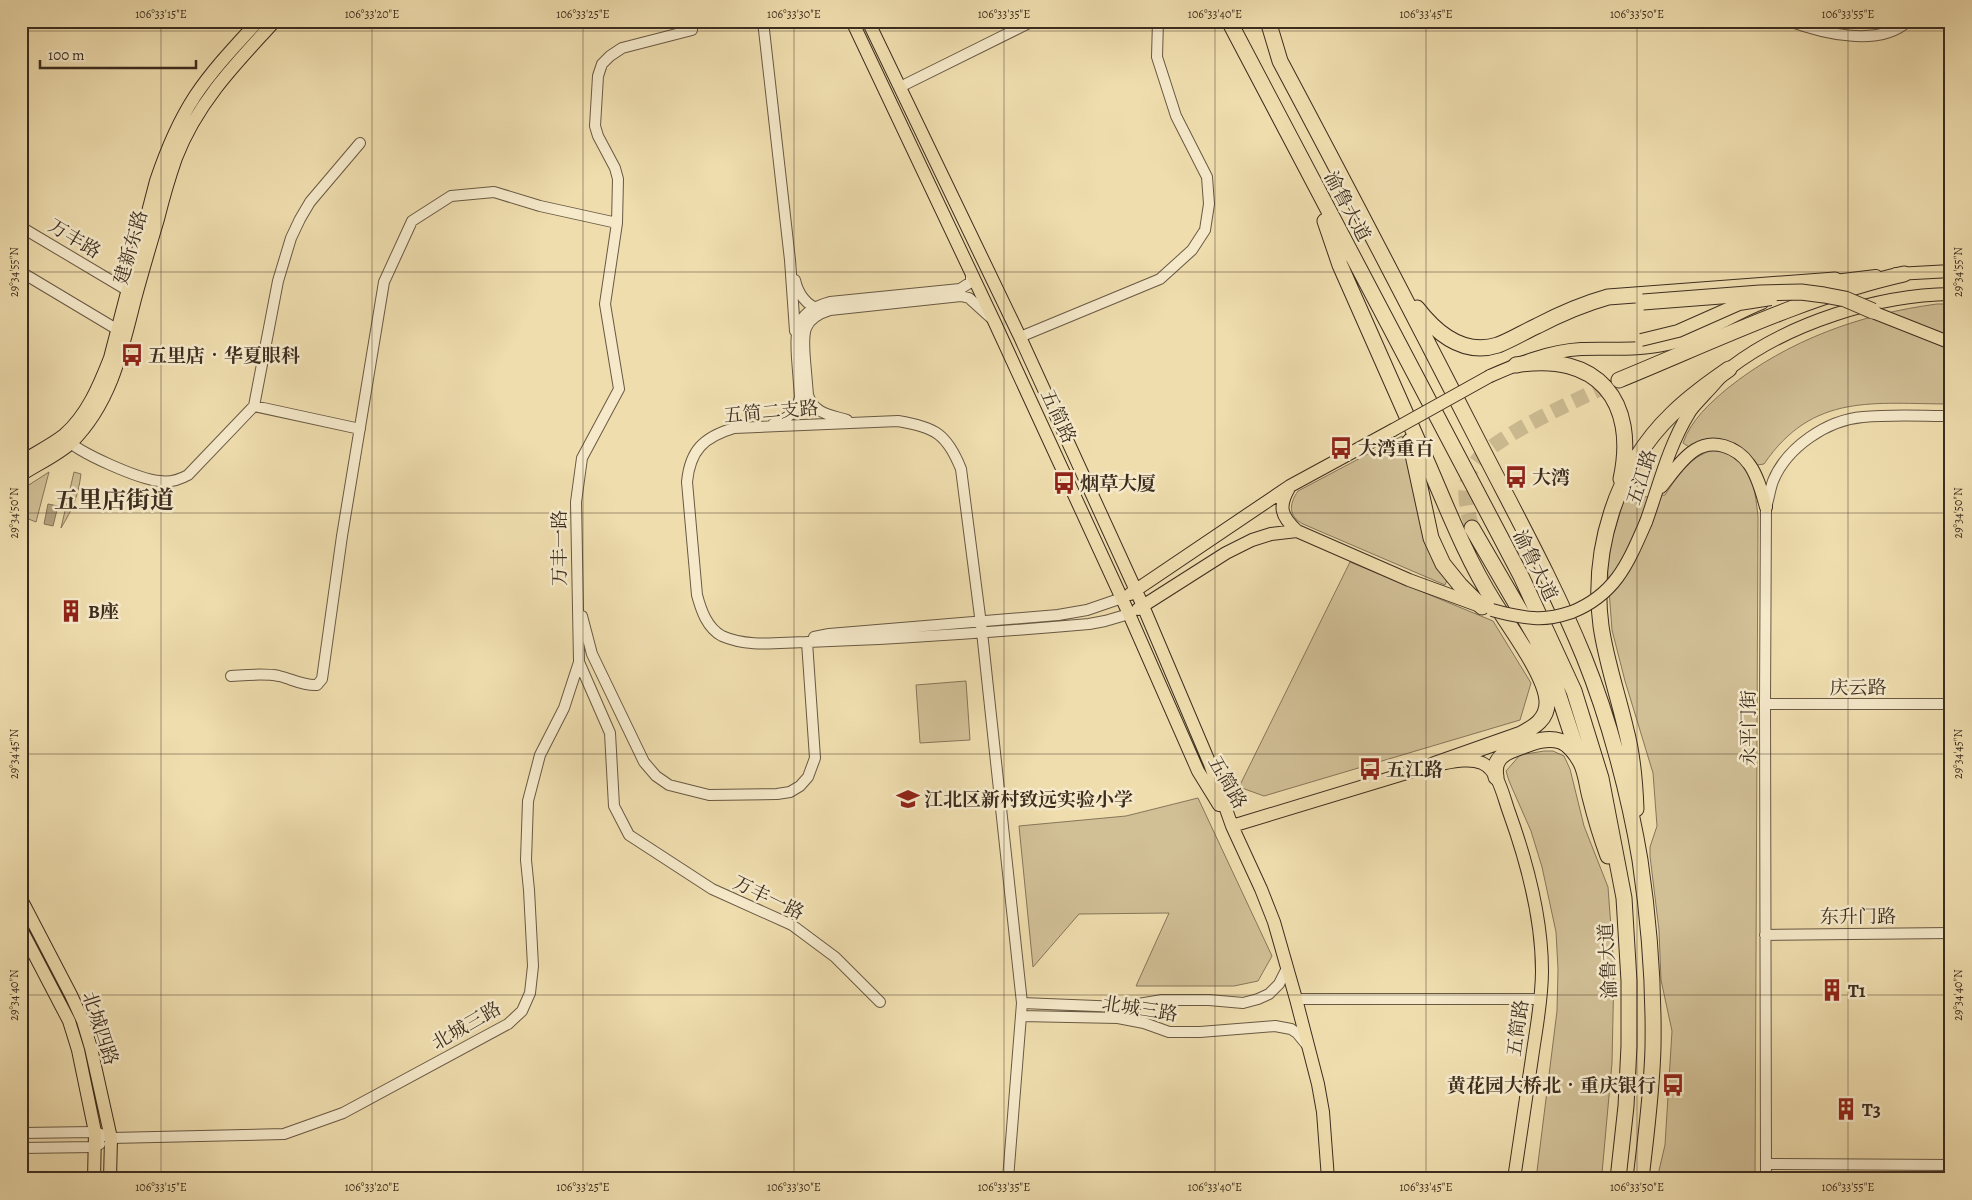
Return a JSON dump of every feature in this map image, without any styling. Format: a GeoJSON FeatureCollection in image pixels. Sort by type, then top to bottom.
{"type":"FeatureCollection","features":[{"type":"Feature","properties":{"kind":"highway","name":"渝鲁大道"},"geometry":{"type":"LineString","coordinates":[[1229,21],[1520,576],[1574,691],[1601,778],[1624,898],[1629,981],[1629,1046],[1626,1106],[1618,1179]]}},
{"type":"Feature","properties":{"kind":"highway"},"geometry":{"type":"LineString","coordinates":[[1257,21],[1280,60]]}},
{"type":"Feature","properties":{"kind":"highway","name":"渝鲁大道"},"geometry":{"type":"LineString","coordinates":[[1268,21],[1280,60],[1397,283],[1556,594],[1584,658],[1611,737],[1640,860],[1652,976],[1653,1047],[1642,1179]]}},
{"type":"Feature","properties":{"kind":"highway"},"geometry":{"type":"LineString","coordinates":[[1309,175],[1340,266],[1462,543],[1489,594],[1538,673],[1545,690],[1546,712],[1542,720],[1532,728],[1521,734],[1433,765]]}},
{"type":"Feature","properties":{"kind":"highway"},"geometry":{"type":"LineString","coordinates":[[1619,380],[1821,297],[1875,280],[1911,273]]}},
{"type":"Feature","properties":{"kind":"highway"},"geometry":{"type":"LineString","coordinates":[[1397,283],[1425,319],[1441,335],[1456,343],[1478,348],[1498,345],[1573,308],[1608,297],[1834,280]]}},
{"type":"Feature","properties":{"kind":"highway"},"geometry":{"type":"LineString","coordinates":[[1573,308],[1760,293],[1800,292],[1845,299],[1873,311]]}},
{"type":"Feature","properties":{"kind":"highway"},"geometry":{"type":"LineString","coordinates":[[1516,365],[1547,361],[1563,364],[1590,375],[1601,383],[1618,406],[1625,435],[1623,466],[1618,493],[1602,551],[1599,586],[1600,608],[1608,662],[1631,753],[1640,860]]}},
{"type":"Feature","properties":{"kind":"highway"},"geometry":{"type":"LineString","coordinates":[[1618,493],[1642,450],[1670,415],[1685,400],[1729,369]]}},
{"type":"Feature","properties":{"kind":"highway"},"geometry":{"type":"LineString","coordinates":[[1401,403],[1431,538],[1443,564],[1460,586],[1487,609]]}},
{"type":"Feature","properties":{"kind":"highway"},"geometry":{"type":"LineString","coordinates":[[1472,528],[1536,638],[1555,684],[1581,764],[1597,825],[1624,898]]}},
{"type":"Feature","properties":{"kind":"highway"},"geometry":{"type":"LineString","coordinates":[[1496,777],[1494,769],[1500,757],[1507,752],[1538,741],[1558,740],[1566,744],[1581,764]]}},
{"type":"Feature","properties":{"kind":"main road","name":"建新东路"},"geometry":{"type":"LineString","coordinates":[[21,475],[67,440],[99,385],[122,332],[156,181],[178,125],[194,97],[211,74],[258,21]]}},
{"type":"Feature","properties":{"kind":"main road","name":"建新东路"},"geometry":{"type":"LineString","coordinates":[[132,293],[171,175],[189,130],[220,81],[275,21]]}},
{"type":"Feature","properties":{"kind":"main road","name":"五简路"},"geometry":{"type":"LineString","coordinates":[[852,21],[1122,598],[1198,771],[1232,826]]}},
{"type":"Feature","properties":{"kind":"main road","name":"五简路"},"geometry":{"type":"LineString","coordinates":[[868,21],[1020,337],[1136,590],[1210,764],[1232,826],[1261,889],[1274,922],[1318,1084],[1323,1112],[1328,1179]]}},
{"type":"Feature","properties":{"kind":"main road"},"geometry":{"type":"LineString","coordinates":[[1581,349],[1650,348],[1671,344],[1772,298],[1834,280],[1951,271]]}},
{"type":"Feature","properties":{"kind":"main road"},"geometry":{"type":"LineString","coordinates":[[1911,273],[1951,276]]}},
{"type":"Feature","properties":{"kind":"main road","name":"五江路"},"geometry":{"type":"LineString","coordinates":[[1297,531],[1409,580],[1487,609],[1536,619],[1560,616],[1597,599],[1611,587],[1622,572],[1646,522],[1658,491],[1671,447],[1690,411],[1729,369],[1757,350],[1792,332],[1831,316],[1866,306],[1904,299],[1951,294]]}},
{"type":"Feature","properties":{"kind":"main road"},"geometry":{"type":"LineString","coordinates":[[1122,598],[1290,486],[1490,376],[1538,356],[1641,340],[1678,331],[1720,311],[1739,304],[1759,300],[1824,300],[1873,311],[1951,343]]}},
{"type":"Feature","properties":{"kind":"main road","name":"建新东路"},"geometry":{"type":"LineString","coordinates":[[21,462],[67,440]]}},
{"type":"Feature","properties":{"kind":"main road"},"geometry":{"type":"LineString","coordinates":[[1658,491],[1694,450],[1703,445],[1714,444],[1731,449],[1749,463],[1756,476],[1766,507]]}},
{"type":"Feature","properties":{"kind":"main road"},"geometry":{"type":"LineString","coordinates":[[1290,486],[1282,500],[1283,512],[1287,522],[1297,531]]}},
{"type":"Feature","properties":{"kind":"main road"},"geometry":{"type":"LineString","coordinates":[[1129,614],[1226,553],[1252,540],[1271,534],[1297,531]]}},
{"type":"Feature","properties":{"kind":"main road","name":"五简路"},"geometry":{"type":"LineString","coordinates":[[1232,826],[1433,765],[1476,761],[1489,768],[1496,777],[1517,835],[1534,902],[1540,937],[1541,999],[1514,1179]]}},
{"type":"Feature","properties":{"kind":"main road","name":"北城四路"},"geometry":{"type":"LineString","coordinates":[[21,899],[72,995],[83,1021],[111,1138],[110,1179]]}},
{"type":"Feature","properties":{"kind":"main road","name":"北城四路"},"geometry":{"type":"LineString","coordinates":[[21,929],[69,1021],[78,1050],[94,1132],[94,1179]]}},
{"type":"Feature","properties":{"kind":"street"},"geometry":{"type":"LineString","coordinates":[[762,427],[783,420],[796,410],[800,397],[790,260],[763,21]]}},
{"type":"Feature","properties":{"kind":"street"},"geometry":{"type":"LineString","coordinates":[[900,87],[1033,21]]}},
{"type":"Feature","properties":{"kind":"street"},"geometry":{"type":"LineString","coordinates":[[1020,337],[1160,279],[1192,250],[1205,230],[1209,204],[1207,176],[1176,116],[1158,57],[1158,21]]}},
{"type":"Feature","properties":{"kind":"street"},"geometry":{"type":"LineString","coordinates":[[1789,21],[1807,28],[1842,35],[1871,36],[1891,32],[1908,21]]}},
{"type":"Feature","properties":{"kind":"street","name":"万丰一路"},"geometry":{"type":"LineString","coordinates":[[692,30],[622,48],[602,64],[598,76],[595,126],[598,136],[615,168],[618,179],[617,223],[605,304],[619,389],[582,458],[576,502],[579,662],[610,733],[614,806],[629,835],[712,889],[792,925],[835,957],[880,1002]]}},
{"type":"Feature","properties":{"kind":"street"},"geometry":{"type":"LineString","coordinates":[[67,440],[94,458],[158,482],[174,481],[188,474],[254,406],[278,281],[291,238],[310,202],[360,142]]}},
{"type":"Feature","properties":{"kind":"street"},"geometry":{"type":"LineString","coordinates":[[231,676],[256,674],[276,676],[307,686],[317,685],[322,679],[342,536],[384,282],[412,221],[451,196],[494,192],[540,206],[617,223]]}},
{"type":"Feature","properties":{"kind":"street","name":"万丰路"},"geometry":{"type":"LineString","coordinates":[[21,227],[132,293]]}},
{"type":"Feature","properties":{"kind":"street"},"geometry":{"type":"LineString","coordinates":[[790,260],[799,291],[813,308],[830,310]]}},
{"type":"Feature","properties":{"kind":"street"},"geometry":{"type":"LineString","coordinates":[[21,272],[122,332]]}},
{"type":"Feature","properties":{"kind":"street"},"geometry":{"type":"LineString","coordinates":[[796,337],[796,330],[803,317],[813,308],[830,302],[960,289],[971,282],[971,272]]}},
{"type":"Feature","properties":{"kind":"street"},"geometry":{"type":"LineString","coordinates":[[855,423],[815,409],[808,395],[803,335],[809,322],[822,312],[961,296],[969,298],[976,303],[994,321]]}},
{"type":"Feature","properties":{"kind":"street"},"geometry":{"type":"LineString","coordinates":[[254,406],[360,429]]}},
{"type":"Feature","properties":{"kind":"street","name":"永平门街"},"geometry":{"type":"LineString","coordinates":[[1766,1179],[1766,507],[1773,481],[1786,459],[1807,440],[1834,424],[1862,417],[1951,416]]}},
{"type":"Feature","properties":{"kind":"street","name":"五简二支路"},"geometry":{"type":"LineString","coordinates":[[981,627],[961,469],[955,453],[946,440],[933,430],[916,424],[898,421],[734,428],[717,433],[704,442],[694,454],[688,467],[687,482],[697,595],[701,611],[709,625],[720,635],[755,644],[807,642],[813,638],[829,634],[1089,624],[1129,614]]}},
{"type":"Feature","properties":{"kind":"street","name":"五简二支路"},"geometry":{"type":"LineString","coordinates":[[981,627],[1087,610],[1122,598]]}},
{"type":"Feature","properties":{"kind":"street"},"geometry":{"type":"LineString","coordinates":[[577,602],[592,654],[644,762],[656,776],[669,785],[709,795],[777,794],[790,792],[800,786],[808,777],[815,758],[807,642]]}},
{"type":"Feature","properties":{"kind":"street"},"geometry":{"type":"LineString","coordinates":[[981,627],[1022,1003],[1008,1179]]}},
{"type":"Feature","properties":{"kind":"street","name":"北城三路"},"geometry":{"type":"LineString","coordinates":[[21,1133],[94,1132],[111,1138],[284,1134],[342,1113],[508,1024],[522,1011],[530,993],[533,966],[526,860],[528,801],[540,755],[564,708],[579,662]]}},
{"type":"Feature","properties":{"kind":"street","name":"庆云路"},"geometry":{"type":"LineString","coordinates":[[1765,704],[1951,704]]}},
{"type":"Feature","properties":{"kind":"street","name":"东升门路"},"geometry":{"type":"LineString","coordinates":[[1766,934],[1951,933]]}},
{"type":"Feature","properties":{"kind":"street","name":"北城三路"},"geometry":{"type":"LineString","coordinates":[[1022,1003],[1121,1007],[1162,1000],[1209,1000],[1243,1003],[1258,1000],[1269,994],[1279,984],[1287,968]]}},
{"type":"Feature","properties":{"kind":"street"},"geometry":{"type":"LineString","coordinates":[[1296,999],[1541,999]]}},
{"type":"Feature","properties":{"kind":"street","name":"北城三路"},"geometry":{"type":"LineString","coordinates":[[1022,1016],[1118,1018],[1144,1022],[1169,1032],[1200,1032],[1275,1026],[1290,1029],[1297,1033],[1307,1045]]}},
{"type":"Feature","properties":{"kind":"street","name":"北城三路"},"geometry":{"type":"LineString","coordinates":[[21,1148],[94,1147],[111,1138]]}},
{"type":"Feature","properties":{"kind":"street"},"geometry":{"type":"LineString","coordinates":[[1766,1164],[1951,1165]]}},
{"type":"Feature","properties":{"kind":"shaded area"},"geometry":{"type":"Polygon","coordinates":[[[1937,304],[1951,304],[1951,404],[1871,404],[1847,407],[1824,413],[1803,424],[1783,441],[1764,464],[1757,465],[1726,441],[1710,440],[1689,447],[1683,443],[1696,419],[1714,400],[1751,371],[1775,356],[1800,343],[1853,322],[1937,304]]]}},
{"type":"Feature","properties":{"kind":"shaded area"},"geometry":{"type":"Polygon","coordinates":[[[1402,436],[1426,542],[1447,580],[1445,585],[1303,524],[1292,513],[1293,501],[1298,491],[1402,436]]]}},
{"type":"Feature","properties":{"kind":"shaded area"},"geometry":{"type":"Polygon","coordinates":[[[1718,449],[1745,467],[1753,484],[1758,516],[1755,1179],[1657,1179],[1665,1145],[1672,1031],[1661,980],[1659,930],[1650,856],[1650,847],[1657,826],[1653,773],[1625,681],[1612,630],[1607,556],[1624,499],[1665,495],[1693,460],[1700,455],[1718,449]]]}},
{"type":"Feature","properties":{"kind":"shaded area"},"geometry":{"type":"Polygon","coordinates":[[[49,472],[36,522],[21,516],[21,490],[49,472]]]}},
{"type":"Feature","properties":{"kind":"shaded area"},"geometry":{"type":"Polygon","coordinates":[[[74,472],[81,474],[77,496],[61,528],[74,472]]]}},
{"type":"Feature","properties":{"kind":"shaded area"},"geometry":{"type":"Polygon","coordinates":[[[48,504],[58,506],[53,526],[44,524],[48,504]]]}},
{"type":"Feature","properties":{"kind":"shaded area"},"geometry":{"type":"Polygon","coordinates":[[[1350,562],[1493,621],[1531,683],[1520,720],[1264,796],[1239,787],[1350,562]]]}},
{"type":"Feature","properties":{"kind":"shaded area"},"geometry":{"type":"Polygon","coordinates":[[[966,681],[970,740],[920,743],[916,685],[966,681]]]}},
{"type":"Feature","properties":{"kind":"shaded area"},"geometry":{"type":"Polygon","coordinates":[[[1553,751],[1564,756],[1570,769],[1584,826],[1608,887],[1614,969],[1612,1063],[1600,1179],[1536,1179],[1557,1011],[1558,969],[1556,932],[1542,867],[1531,831],[1506,771],[1520,755],[1553,751]]]}},
{"type":"Feature","properties":{"kind":"shaded area"},"geometry":{"type":"Polygon","coordinates":[[[1198,798],[1272,956],[1258,981],[1234,986],[1136,986],[1169,913],[1079,914],[1033,967],[1019,826],[1126,816],[1198,798]]]}},
{"type":"Feature","properties":{"kind":"tunnel"},"geometry":{"type":"LineString","coordinates":[[1472,528],[1466,496],[1467,480],[1474,465],[1483,454],[1499,442],[1540,418],[1619,380]]}},
{"type":"Feature","properties":{"kind":"place","name":"五里店‧华夏眼科"},"geometry":{"type":"Point","coordinates":[132,355]}},
{"type":"Feature","properties":{"kind":"place","name":"大湾重百"},"geometry":{"type":"Point","coordinates":[1341,448]}},
{"type":"Feature","properties":{"kind":"place","name":"大湾"},"geometry":{"type":"Point","coordinates":[1516,477]}},
{"type":"Feature","properties":{"kind":"place","name":"烟草大厦"},"geometry":{"type":"Point","coordinates":[1064,483]}},
{"type":"Feature","properties":{"kind":"place","name":"B座"},"geometry":{"type":"Point","coordinates":[71,611]}},
{"type":"Feature","properties":{"kind":"place","name":"五江路"},"geometry":{"type":"Point","coordinates":[1370,769]}},
{"type":"Feature","properties":{"kind":"place","name":"江北区新村致远实验小学"},"geometry":{"type":"Point","coordinates":[908,799]}},
{"type":"Feature","properties":{"kind":"place","name":"T1"},"geometry":{"type":"Point","coordinates":[1832,990]}},
{"type":"Feature","properties":{"kind":"place","name":"黄花园大桥北‧重庆银行"},"geometry":{"type":"Point","coordinates":[1673,1085]}},
{"type":"Feature","properties":{"kind":"place","name":"T3"},"geometry":{"type":"Point","coordinates":[1846,1109]}},
{"type":"Feature","properties":{"kind":"district","name":"五里店街道"},"geometry":{"type":"Point","coordinates":[114,500]}}]}
